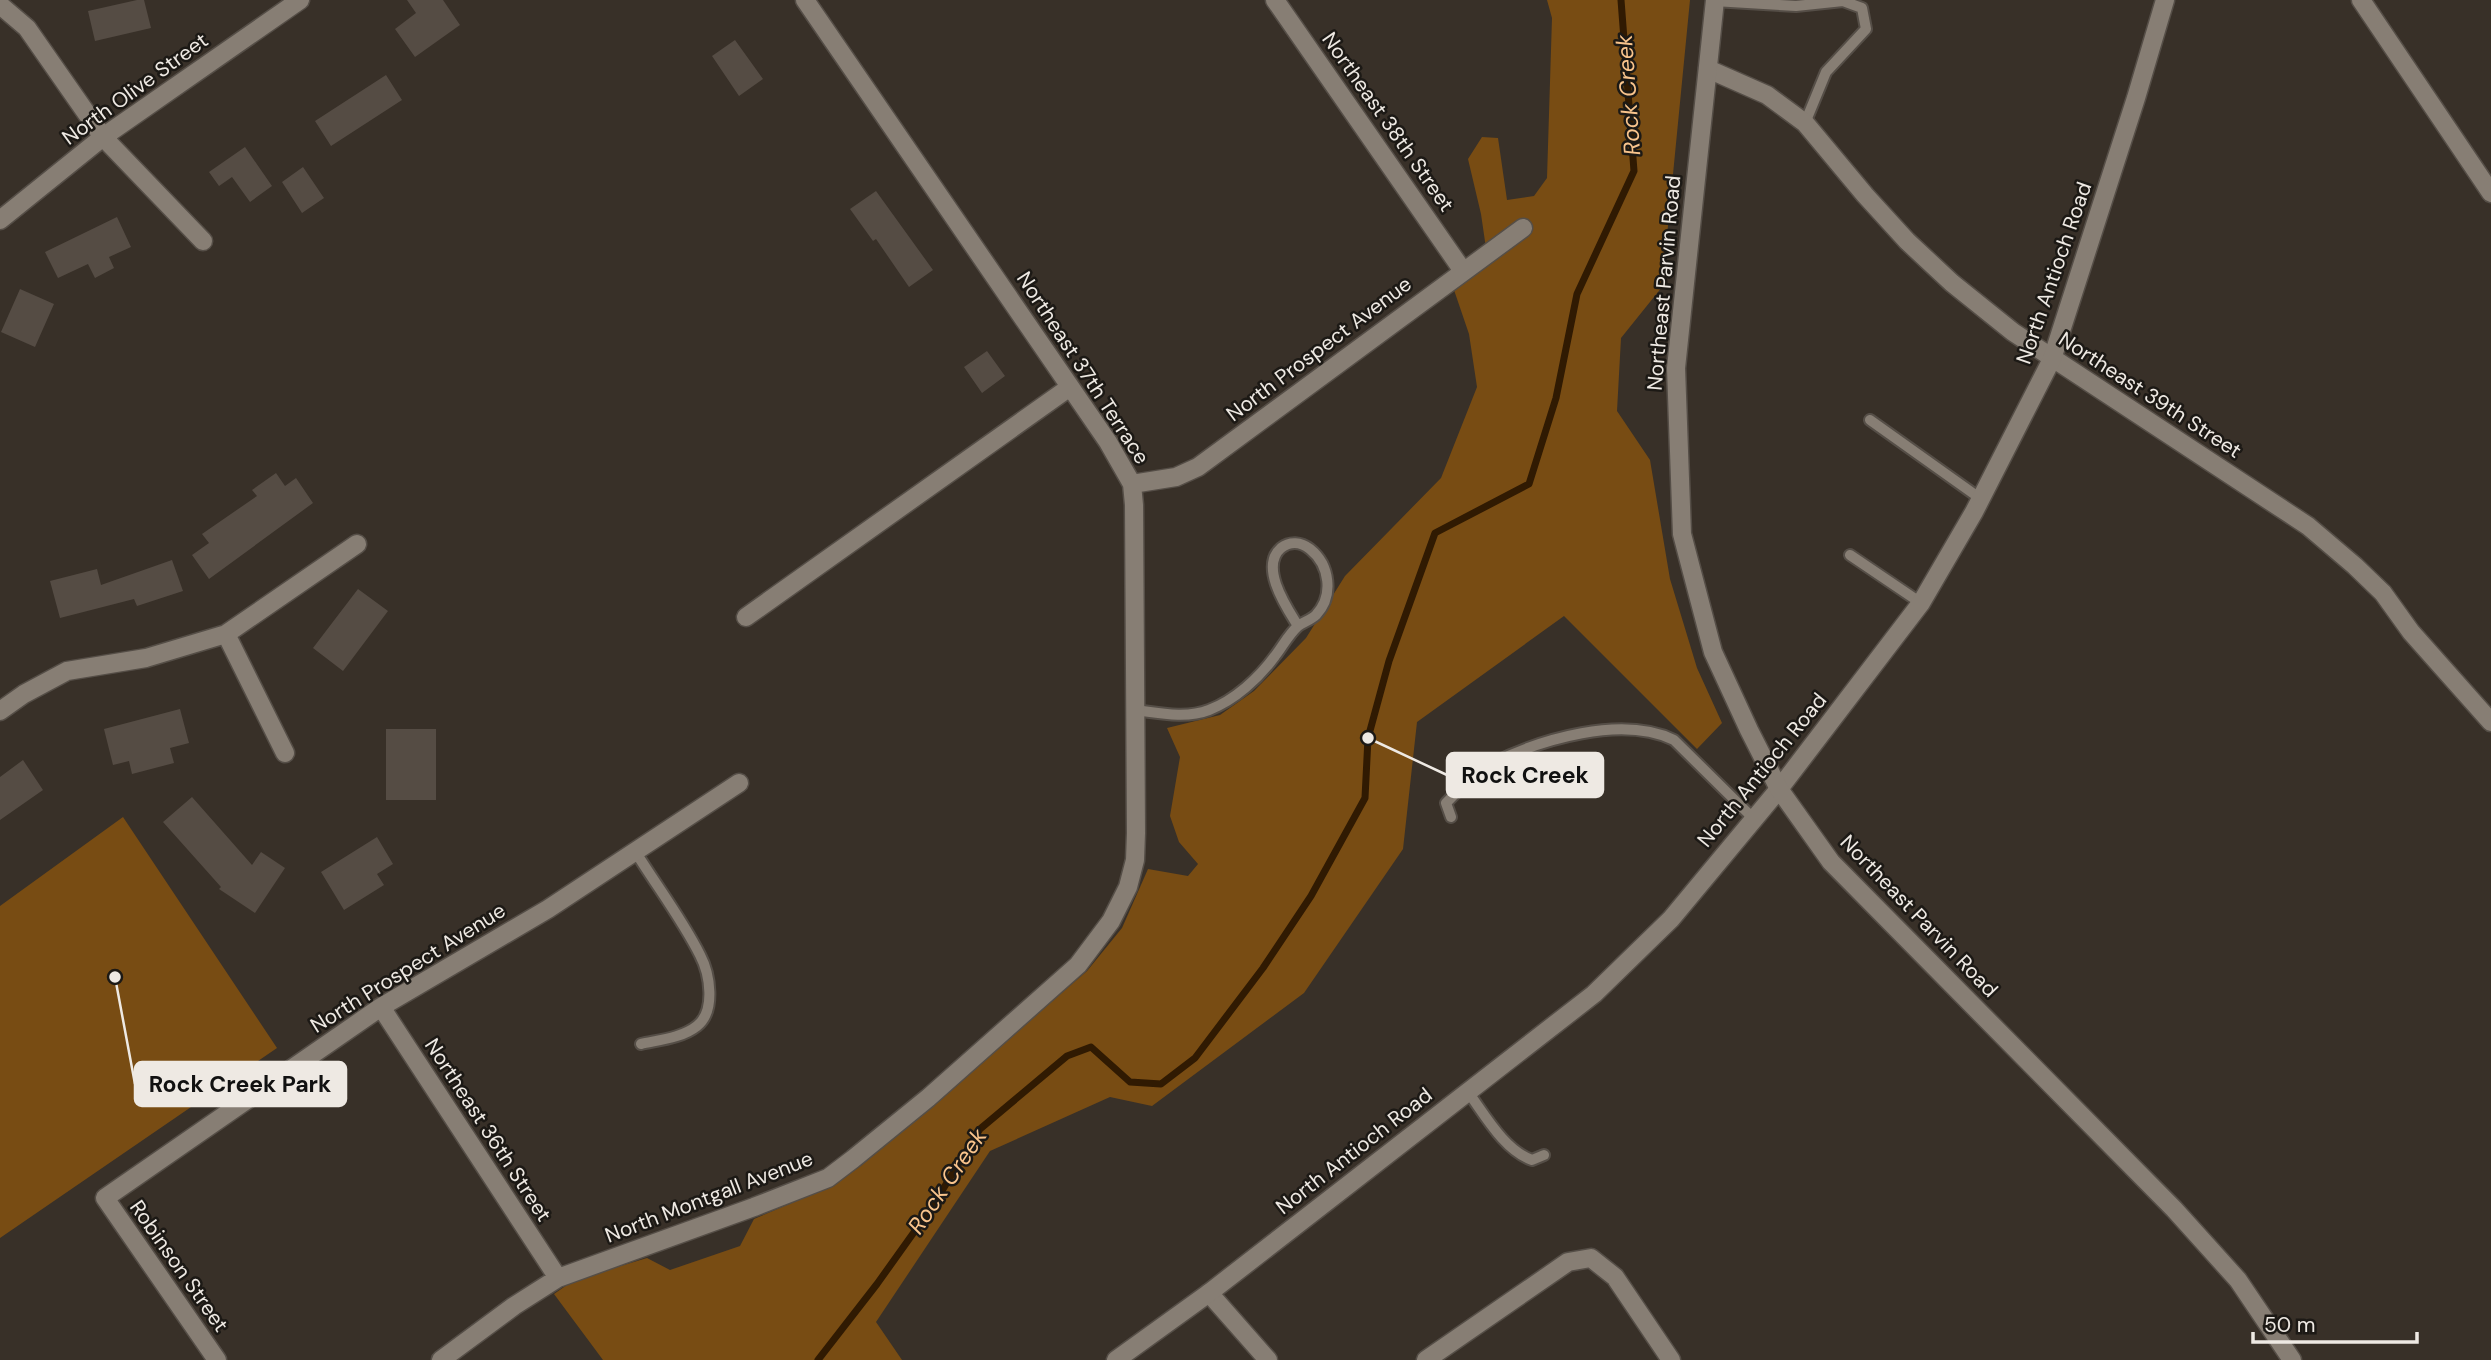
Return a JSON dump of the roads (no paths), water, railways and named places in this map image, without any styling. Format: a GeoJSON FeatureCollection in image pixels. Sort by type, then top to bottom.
{"type":"FeatureCollection","features":[{"type":"Feature","properties":{"kind":"street","name":"North Olive Street"},"geometry":{"type":"LineString","coordinates":[[0,220],[103,137],[300,0]]}},
{"type":"Feature","properties":{"kind":"street","name":"Northeast 37th Terrace"},"geometry":{"type":"LineString","coordinates":[[805,0],[1108,442],[1132,484],[1135,860],[1121,902]]}},
{"type":"Feature","properties":{"kind":"street","name":"Northeast 38th Street"},"geometry":{"type":"LineString","coordinates":[[1275,0],[1463,271]]}},
{"type":"Feature","properties":{"kind":"street","name":"North Antioch Road"},"geometry":{"type":"LineString","coordinates":[[1116,1360],[1209,1293],[1594,994],[1671,919],[1779,789],[1922,603],[1981,499],[2052,359],[2165,0]]}},
{"type":"Feature","properties":{"kind":"street"},"geometry":{"type":"LineString","coordinates":[[2361,0],[2491,192]]}},
{"type":"Feature","properties":{"kind":"street","name":"Northeast Parvin Road"},"geometry":{"type":"LineString","coordinates":[[1714,1],[1676,368],[1682,534],[1713,652],[1779,789],[1831,862],[2174,1209],[2238,1280],[2292,1360]]}},
{"type":"Feature","properties":{"kind":"street"},"geometry":{"type":"LineString","coordinates":[[0,5],[27,28],[103,137],[204,241]]}},
{"type":"Feature","properties":{"kind":"street","name":"Northeast 39th Street"},"geometry":{"type":"LineString","coordinates":[[1707,69],[1767,95],[1805,123],[1907,241],[1952,283],[2013,332],[2308,526],[2382,593],[2411,632],[2491,722]]}},
{"type":"Feature","properties":{"kind":"street","name":"North Prospect Avenue"},"geometry":{"type":"LineString","coordinates":[[1132,484],[1176,477],[1198,467],[1523,228]]}},
{"type":"Feature","properties":{"kind":"street"},"geometry":{"type":"LineString","coordinates":[[746,617],[1070,387]]}},
{"type":"Feature","properties":{"kind":"street"},"geometry":{"type":"LineString","coordinates":[[0,711],[24,694],[67,671],[146,658],[226,634],[357,544]]}},
{"type":"Feature","properties":{"kind":"street"},"geometry":{"type":"LineString","coordinates":[[226,634],[285,753]]}},
{"type":"Feature","properties":{"kind":"street","name":"North Prospect Avenue"},"geometry":{"type":"LineString","coordinates":[[105,1198],[381,1007],[548,909],[739,783]]}},
{"type":"Feature","properties":{"kind":"street","name":"North Montgall Avenue"},"geometry":{"type":"LineString","coordinates":[[441,1360],[558,1278],[828,1178],[929,1098],[1078,965],[1111,921],[1121,902]]}},
{"type":"Feature","properties":{"kind":"street","name":"Northeast 36th Street"},"geometry":{"type":"LineString","coordinates":[[381,1007],[558,1278]]}},
{"type":"Feature","properties":{"kind":"street","name":"Robinson Street"},"geometry":{"type":"LineString","coordinates":[[105,1198],[216,1360]]}},
{"type":"Feature","properties":{"kind":"street"},"geometry":{"type":"LineString","coordinates":[[1426,1360],[1568,1262],[1591,1258],[1615,1277],[1671,1360]]}},
{"type":"Feature","properties":{"kind":"street"},"geometry":{"type":"LineString","coordinates":[[1209,1293],[1268,1360]]}},
{"type":"Feature","properties":{"kind":"lane"},"geometry":{"type":"LineString","coordinates":[[1714,1],[1796,6],[1843,1],[1867,4],[1866,29],[1826,72],[1805,123]]}},
{"type":"Feature","properties":{"kind":"lane"},"geometry":{"type":"LineString","coordinates":[[1870,420],[1981,499]]}},
{"type":"Feature","properties":{"kind":"lane"},"geometry":{"type":"LineString","coordinates":[[1135,710],[1189,715],[1209,710],[1231,699],[1273,660],[1298,626],[1315,616],[1324,603],[1328,584],[1322,560],[1308,547],[1289,543],[1277,553],[1273,562],[1274,574],[1283,603],[1298,626]]}},
{"type":"Feature","properties":{"kind":"lane"},"geometry":{"type":"LineString","coordinates":[[1850,555],[1922,603]]}},
{"type":"Feature","properties":{"kind":"lane"},"geometry":{"type":"LineString","coordinates":[[1451,817],[1446,803],[1466,783],[1492,764],[1564,737],[1626,729],[1658,732],[1674,740],[1754,819]]}},
{"type":"Feature","properties":{"kind":"lane"},"geometry":{"type":"LineString","coordinates":[[635,851],[701,957],[709,989],[707,1012],[697,1026],[675,1037],[641,1044]]}},
{"type":"Feature","properties":{"kind":"lane"},"geometry":{"type":"LineString","coordinates":[[1468,1091],[1499,1133],[1521,1156],[1532,1160],[1544,1154]]}},
{"type":"Feature","properties":{"kind":"waterway","name":"Rock Creek"},"geometry":{"type":"LineString","coordinates":[[818,1360],[932,1207],[980,1129],[1067,1056],[1091,1047],[1130,1082],[1161,1084],[1195,1058],[1263,968],[1311,896],[1365,798],[1368,738],[1389,661],[1435,533],[1529,484],[1556,398],[1577,294],[1634,171],[1621,0]]}},
{"type":"Feature","properties":{"kind":"place","name":"Rock Creek"},"geometry":{"type":"Point","coordinates":[1368,738]}},
{"type":"Feature","properties":{"kind":"place","name":"Rock Creek Park"},"geometry":{"type":"Point","coordinates":[115,977]}}]}
